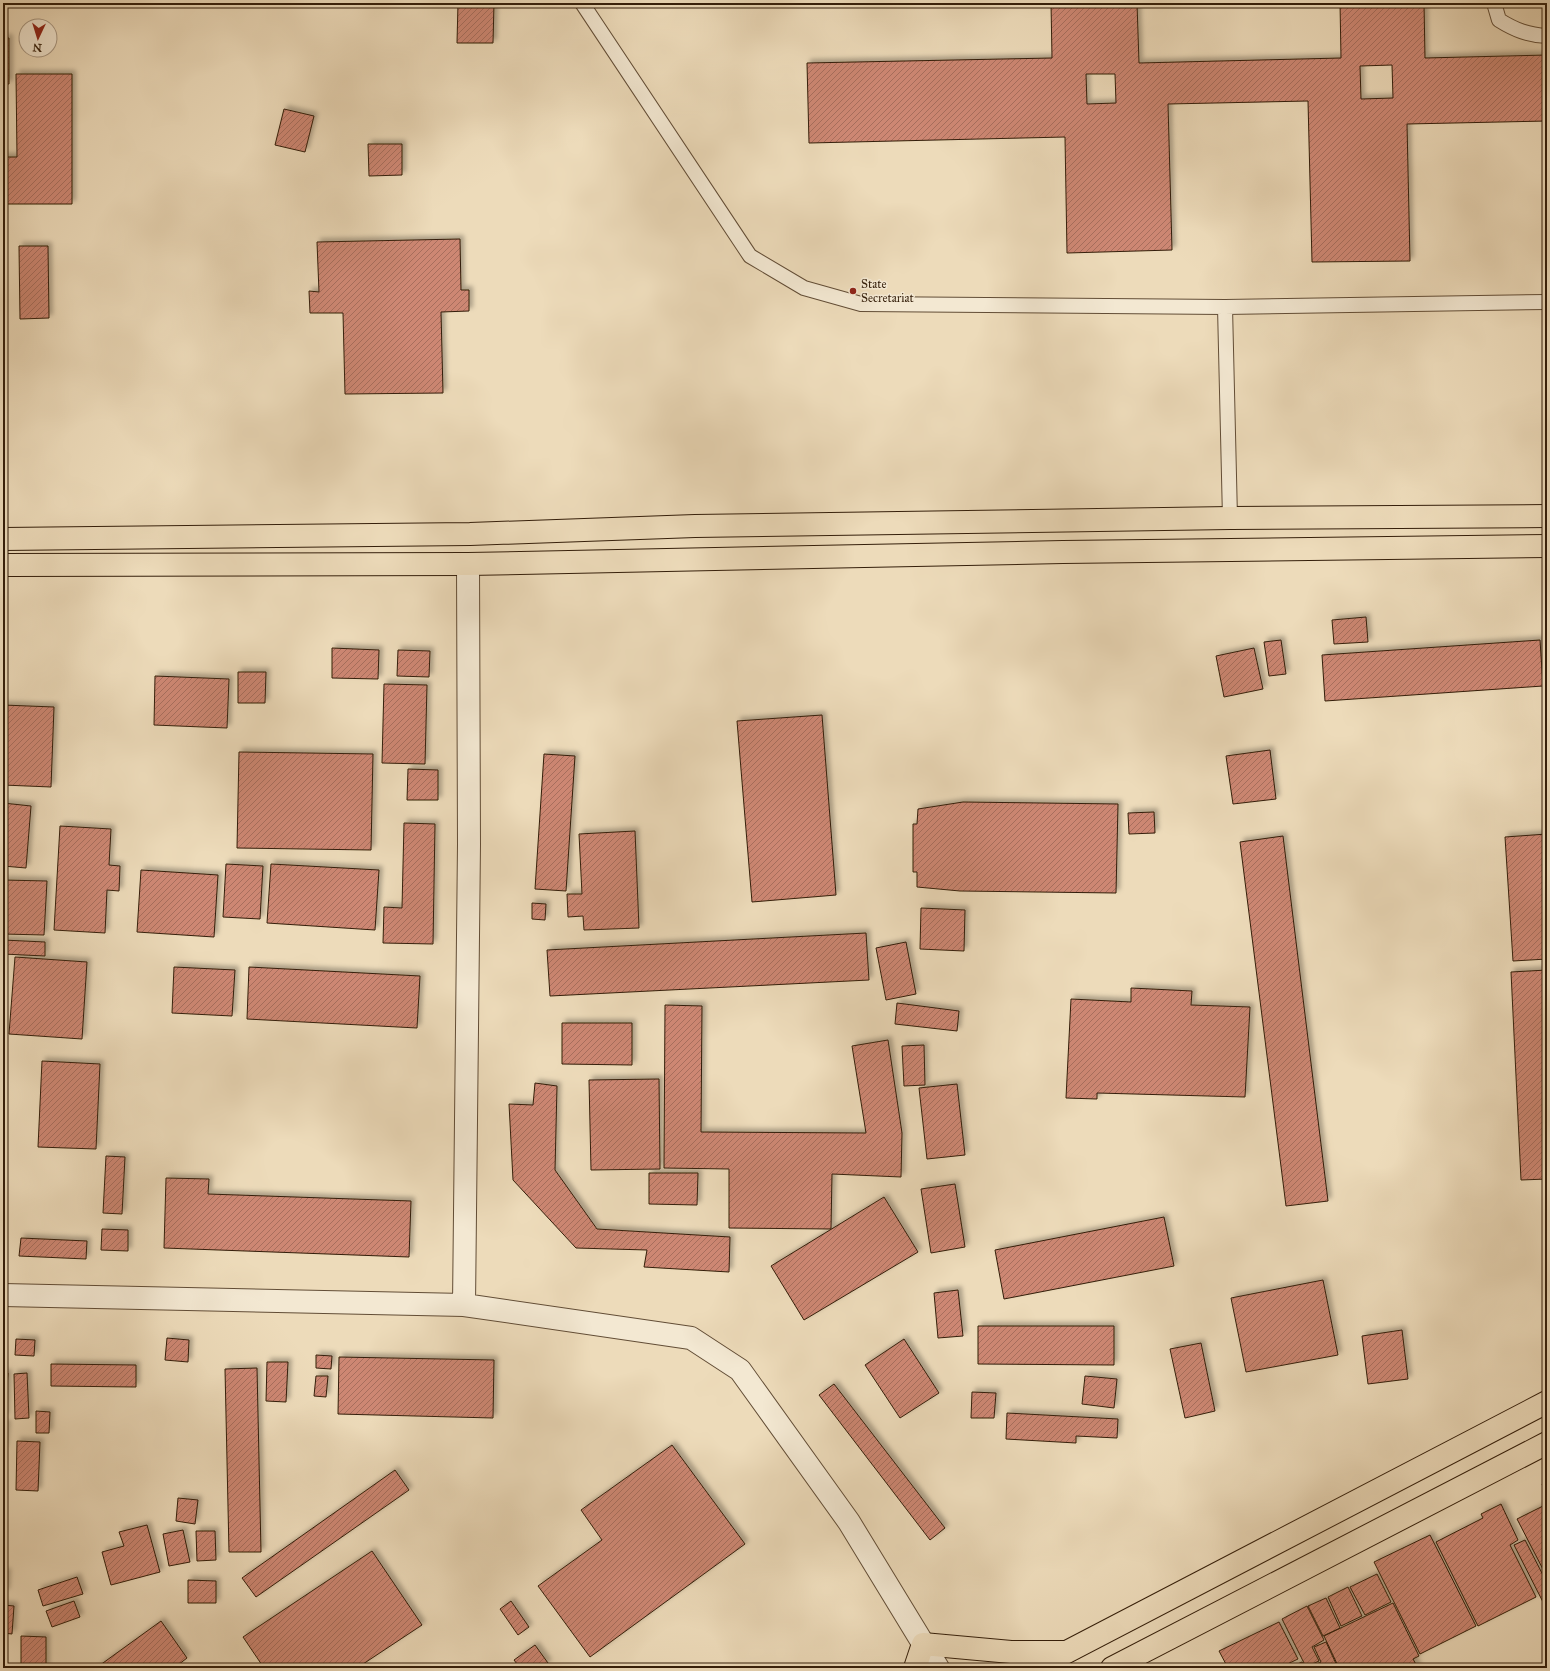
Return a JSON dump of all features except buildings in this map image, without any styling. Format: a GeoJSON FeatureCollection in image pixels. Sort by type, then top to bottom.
{"type":"FeatureCollection","features":[{"type":"Feature","properties":{"kind":"main road"},"geometry":{"type":"LineString","coordinates":[[3,538],[470,534],[695,526],[1230,518],[1547,516]]}},
{"type":"Feature","properties":{"kind":"main road"},"geometry":{"type":"LineString","coordinates":[[3,565],[468,564],[1063,552],[1547,546]]}},
{"type":"Feature","properties":{"kind":"main road"},"geometry":{"type":"LineString","coordinates":[[1036,1668],[1064,1652],[1547,1402]]}},
{"type":"Feature","properties":{"kind":"main road"},"geometry":{"type":"LineString","coordinates":[[1112,1668],[1547,1443]]}},
{"type":"Feature","properties":{"kind":"main road"},"geometry":{"type":"LineString","coordinates":[[914,1668],[923,1644],[1011,1652],[1064,1652]]}},
{"type":"Feature","properties":{"kind":"street"},"geometry":{"type":"LineString","coordinates":[[464,1305],[469,844],[468,564]]}},
{"type":"Feature","properties":{"kind":"street"},"geometry":{"type":"LineString","coordinates":[[3,1295],[464,1305],[691,1338],[740,1370],[850,1522],[938,1668]]}},
{"type":"Feature","properties":{"kind":"lane"},"geometry":{"type":"LineString","coordinates":[[582,3],[750,256],[804,288],[861,304],[1225,307],[1547,302]]}},
{"type":"Feature","properties":{"kind":"lane"},"geometry":{"type":"LineString","coordinates":[[1494,3],[1499,20],[1514,29],[1533,35],[1547,36]]}},
{"type":"Feature","properties":{"kind":"lane"},"geometry":{"type":"LineString","coordinates":[[1225,307],[1230,518]]}},
{"type":"Feature","properties":{"kind":"place","name":"State Secretariat"},"geometry":{"type":"Point","coordinates":[853,291]}}]}
